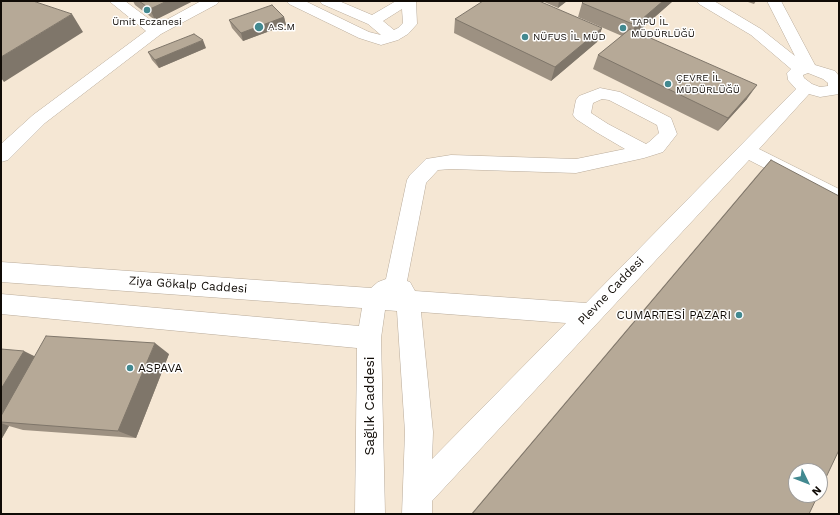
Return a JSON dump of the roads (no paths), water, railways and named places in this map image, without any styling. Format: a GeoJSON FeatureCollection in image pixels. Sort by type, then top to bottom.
{"type":"FeatureCollection","features":[{"type":"Feature","properties":{"kind":"street"},"geometry":{"type":"LineString","coordinates":[[116,1],[156,31]]}},
{"type":"Feature","properties":{"kind":"street"},"geometry":{"type":"LineString","coordinates":[[1,155],[39,119],[156,31],[212,1]]}},
{"type":"Feature","properties":{"kind":"street"},"geometry":{"type":"LineString","coordinates":[[294,1],[364,35],[381,40],[393,37],[403,31],[410,24],[408,1],[373,20]]}},
{"type":"Feature","properties":{"kind":"street"},"geometry":{"type":"LineString","coordinates":[[327,1],[373,20],[393,37]]}},
{"type":"Feature","properties":{"kind":"street"},"geometry":{"type":"LineString","coordinates":[[704,1],[756,32],[809,79],[839,103]]}},
{"type":"Feature","properties":{"kind":"street"},"geometry":{"type":"LineString","coordinates":[[774,1],[809,79],[831,91],[837,82],[822,72],[809,79]]}},
{"type":"Feature","properties":{"kind":"street","name":"Plevne Caddesi"},"geometry":{"type":"LineString","coordinates":[[417,505],[590,314],[746,150],[809,79]]}},
{"type":"Feature","properties":{"kind":"street"},"geometry":{"type":"LineString","coordinates":[[746,150],[839,198]]}},
{"type":"Feature","properties":{"kind":"street"},"geometry":{"type":"LineString","coordinates":[[417,505],[418,432],[402,290],[417,180],[432,164],[451,162],[576,166],[644,151]]}},
{"type":"Feature","properties":{"kind":"street","name":"Ziya Gökalp Caddesi"},"geometry":{"type":"LineString","coordinates":[[1,272],[375,299]]}},
{"type":"Feature","properties":{"kind":"street"},"geometry":{"type":"LineString","coordinates":[[375,299],[402,290],[590,314]]}},
{"type":"Feature","properties":{"kind":"street","name":"Sağlık Caddesi"},"geometry":{"type":"LineString","coordinates":[[370,514],[369,338],[375,299]]}},
{"type":"Feature","properties":{"kind":"street"},"geometry":{"type":"LineString","coordinates":[[1,304],[369,338]]}},
{"type":"Feature","properties":{"kind":"place","name":"Ümit Eczanesi"},"geometry":{"type":"Point","coordinates":[147,10]}},
{"type":"Feature","properties":{"kind":"place","name":"A.S.M"},"geometry":{"type":"Point","coordinates":[259,27]}},
{"type":"Feature","properties":{"kind":"place","name":"TAPU İL MÜDÜRLÜĞÜ"},"geometry":{"type":"Point","coordinates":[623,28]}},
{"type":"Feature","properties":{"kind":"place","name":"NÜFUS İL MÜD"},"geometry":{"type":"Point","coordinates":[525,37]}},
{"type":"Feature","properties":{"kind":"place","name":"ÇEVRE İL MÜDÜRLÜĞÜ"},"geometry":{"type":"Point","coordinates":[668,84]}},
{"type":"Feature","properties":{"kind":"place","name":"CUMARTESİ PAZARI"},"geometry":{"type":"Point","coordinates":[739,315]}},
{"type":"Feature","properties":{"kind":"place","name":"ASPAVA"},"geometry":{"type":"Point","coordinates":[130,368]}}]}
